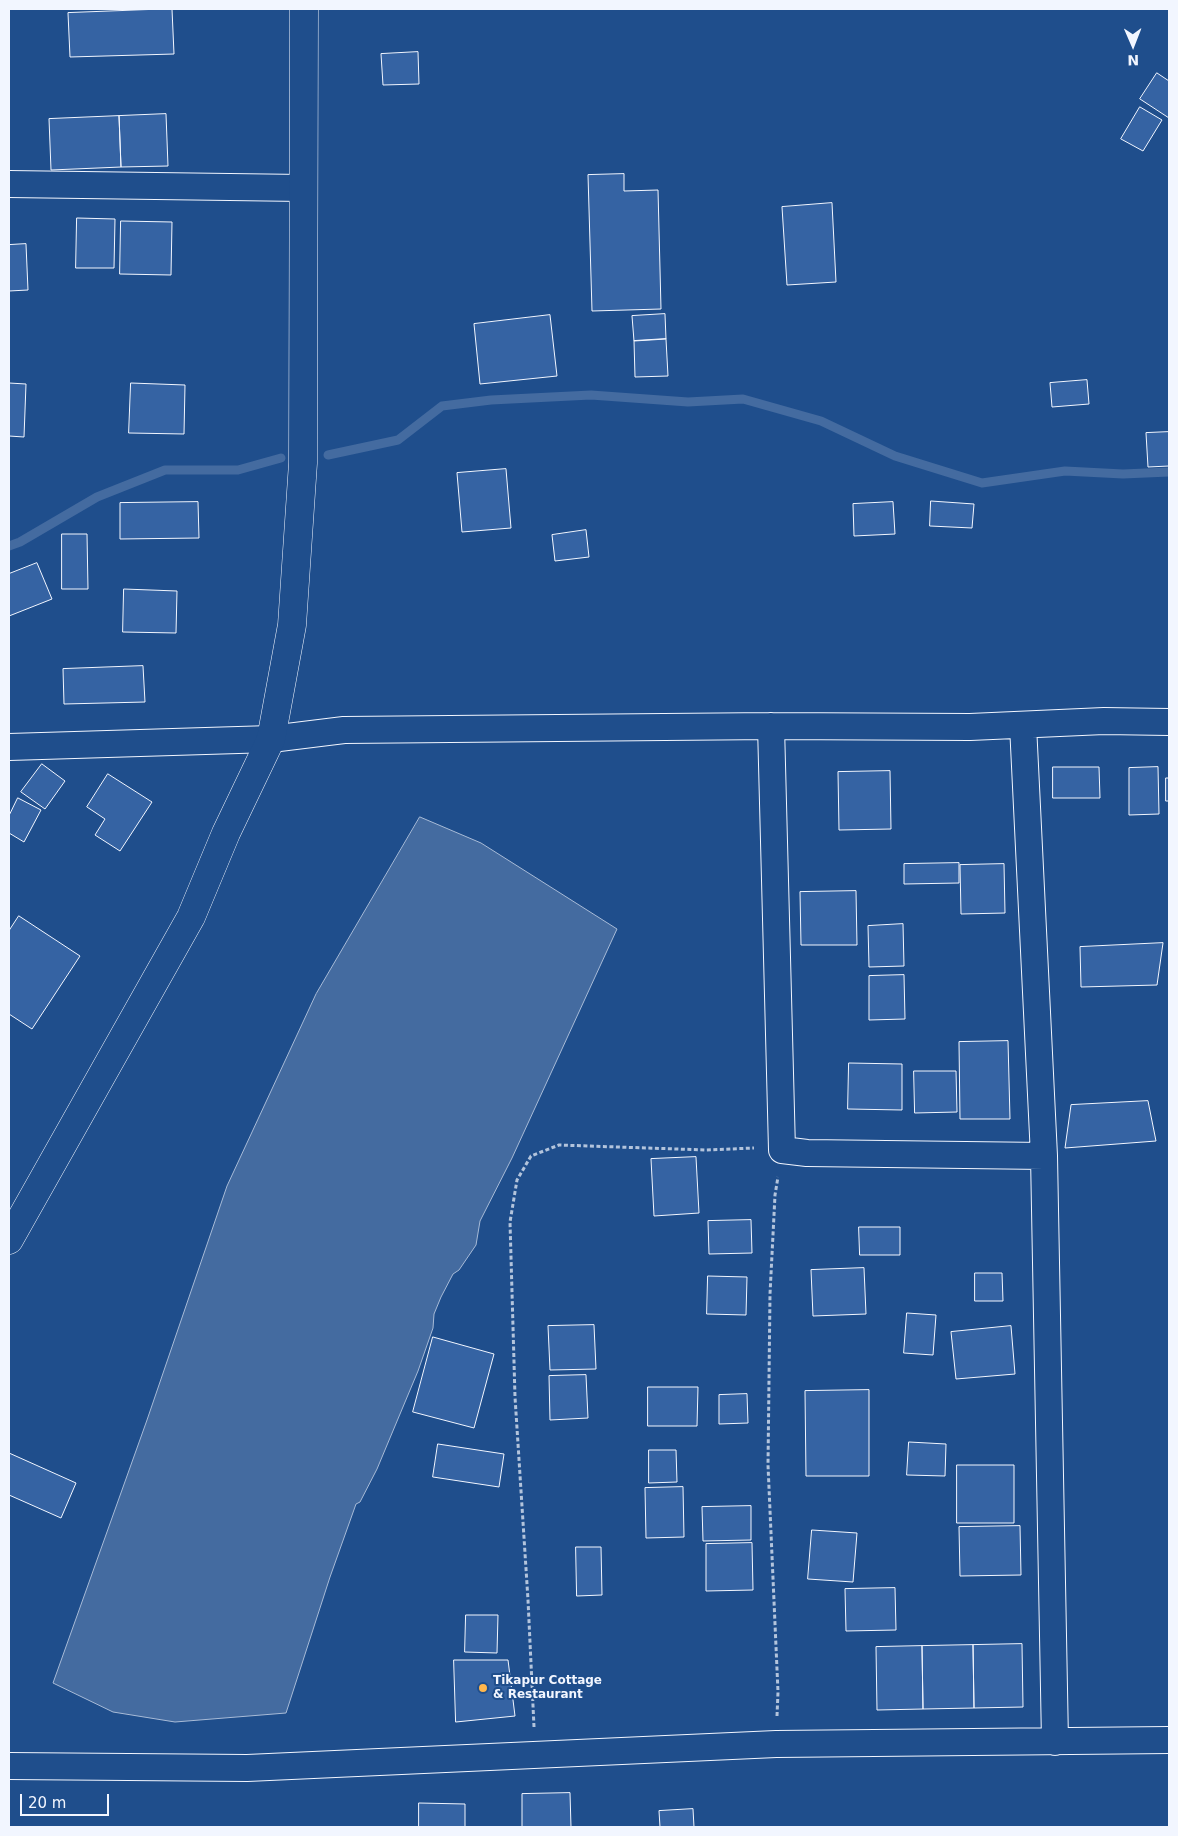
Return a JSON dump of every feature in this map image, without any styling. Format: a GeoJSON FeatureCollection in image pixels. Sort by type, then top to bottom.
{"type":"FeatureCollection","features":[{"type":"Feature","properties":{"kind":"main road"},"geometry":{"type":"LineString","coordinates":[[9,1240],[191,917],[226,833],[271,739],[292,625],[303,463],[304,9]]}},
{"type":"Feature","properties":{"kind":"street"},"geometry":{"type":"LineString","coordinates":[[9,184],[303,188]]}},
{"type":"Feature","properties":{"kind":"street"},"geometry":{"type":"LineString","coordinates":[[9,747],[271,739],[344,730],[771,726],[970,727],[1104,721],[1169,722]]}},
{"type":"Feature","properties":{"kind":"street"},"geometry":{"type":"LineString","coordinates":[[1023,725],[1044,1156],[1055,1742]]}},
{"type":"Feature","properties":{"kind":"street"},"geometry":{"type":"LineString","coordinates":[[771,726],[782,1150],[807,1153],[1044,1156]]}},
{"type":"Feature","properties":{"kind":"street"},"geometry":{"type":"LineString","coordinates":[[9,1766],[247,1768],[776,1744],[1169,1740]]}},
{"type":"Feature","properties":{"kind":"path"},"geometry":{"type":"LineString","coordinates":[[535,1755],[528,1600],[514,1377],[510,1222],[518,1180],[531,1156],[559,1145],[706,1150],[760,1148],[782,1150],[775,1195],[770,1294],[768,1465],[778,1692],[776,1744]]}},
{"type":"Feature","properties":{"kind":"water"},"geometry":{"type":"Polygon","coordinates":[[[420,817],[481,843],[617,929],[512,1158],[480,1221],[476,1245],[459,1270],[453,1274],[441,1297],[434,1314],[433,1328],[418,1371],[377,1469],[360,1502],[356,1504],[286,1713],[175,1722],[113,1712],[53,1683],[147,1420],[227,1186],[316,994],[420,817]]]}},
{"type":"Feature","properties":{"kind":"building"},"geometry":{"type":"Polygon","coordinates":[[[172,9],[174,54],[70,57],[68,13],[172,9]]]}},
{"type":"Feature","properties":{"kind":"building"},"geometry":{"type":"Polygon","coordinates":[[[418,52],[419,84],[383,85],[381,54],[418,52]]]}},
{"type":"Feature","properties":{"kind":"building"},"geometry":{"type":"Polygon","coordinates":[[[1157,73],[1169,81],[1169,118],[1140,99],[1157,73]]]}},
{"type":"Feature","properties":{"kind":"building"},"geometry":{"type":"Polygon","coordinates":[[[1140,107],[1162,120],[1143,151],[1121,139],[1140,107]]]}},
{"type":"Feature","properties":{"kind":"building"},"geometry":{"type":"Polygon","coordinates":[[[166,114],[168,166],[121,167],[119,116],[166,114]]]}},
{"type":"Feature","properties":{"kind":"building"},"geometry":{"type":"Polygon","coordinates":[[[119,116],[121,167],[51,170],[49,119],[119,116]]]}},
{"type":"Feature","properties":{"kind":"building"},"geometry":{"type":"Polygon","coordinates":[[[624,174],[624,191],[658,190],[661,309],[592,311],[588,175],[624,174]]]}},
{"type":"Feature","properties":{"kind":"building"},"geometry":{"type":"Polygon","coordinates":[[[832,203],[836,282],[787,285],[782,207],[832,203]]]}},
{"type":"Feature","properties":{"kind":"building"},"geometry":{"type":"Polygon","coordinates":[[[77,218],[115,219],[114,268],[76,268],[77,218]]]}},
{"type":"Feature","properties":{"kind":"building"},"geometry":{"type":"Polygon","coordinates":[[[121,221],[172,222],[171,275],[120,274],[121,221]]]}},
{"type":"Feature","properties":{"kind":"building"},"geometry":{"type":"Polygon","coordinates":[[[26,244],[28,290],[9,291],[9,245],[26,244]]]}},
{"type":"Feature","properties":{"kind":"building"},"geometry":{"type":"Polygon","coordinates":[[[665,314],[666,339],[634,341],[632,316],[665,314]]]}},
{"type":"Feature","properties":{"kind":"building"},"geometry":{"type":"Polygon","coordinates":[[[550,315],[557,376],[480,384],[474,324],[550,315]]]}},
{"type":"Feature","properties":{"kind":"building"},"geometry":{"type":"Polygon","coordinates":[[[666,339],[668,376],[635,377],[634,341],[666,339]]]}},
{"type":"Feature","properties":{"kind":"building"},"geometry":{"type":"Polygon","coordinates":[[[1087,380],[1089,404],[1052,407],[1050,383],[1087,380]]]}},
{"type":"Feature","properties":{"kind":"building"},"geometry":{"type":"Polygon","coordinates":[[[9,383],[26,384],[24,437],[9,436],[9,383]]]}},
{"type":"Feature","properties":{"kind":"building"},"geometry":{"type":"Polygon","coordinates":[[[131,383],[185,385],[184,434],[129,433],[131,383]]]}},
{"type":"Feature","properties":{"kind":"building"},"geometry":{"type":"Polygon","coordinates":[[[1169,432],[1169,466],[1148,467],[1146,433],[1169,432]]]}},
{"type":"Feature","properties":{"kind":"building"},"geometry":{"type":"Polygon","coordinates":[[[506,469],[511,528],[462,532],[457,473],[506,469]]]}},
{"type":"Feature","properties":{"kind":"building"},"geometry":{"type":"Polygon","coordinates":[[[931,501],[974,504],[972,528],[930,526],[931,501]]]}},
{"type":"Feature","properties":{"kind":"building"},"geometry":{"type":"Polygon","coordinates":[[[198,502],[199,538],[120,539],[120,503],[198,502]]]}},
{"type":"Feature","properties":{"kind":"building"},"geometry":{"type":"Polygon","coordinates":[[[893,502],[895,534],[854,536],[853,504],[893,502]]]}},
{"type":"Feature","properties":{"kind":"building"},"geometry":{"type":"Polygon","coordinates":[[[586,530],[589,557],[555,561],[552,535],[586,530]]]}},
{"type":"Feature","properties":{"kind":"building"},"geometry":{"type":"Polygon","coordinates":[[[62,534],[87,534],[88,589],[62,589],[62,534]]]}},
{"type":"Feature","properties":{"kind":"building"},"geometry":{"type":"Polygon","coordinates":[[[37,563],[52,599],[9,616],[9,574],[37,563]]]}},
{"type":"Feature","properties":{"kind":"building"},"geometry":{"type":"Polygon","coordinates":[[[124,589],[177,591],[176,633],[123,632],[124,589]]]}},
{"type":"Feature","properties":{"kind":"building"},"geometry":{"type":"Polygon","coordinates":[[[143,666],[145,702],[64,704],[63,669],[143,666]]]}},
{"type":"Feature","properties":{"kind":"building"},"geometry":{"type":"Polygon","coordinates":[[[42,764],[65,781],[45,809],[21,792],[42,764]]]}},
{"type":"Feature","properties":{"kind":"building"},"geometry":{"type":"Polygon","coordinates":[[[1053,767],[1099,767],[1100,798],[1053,798],[1053,767]]]}},
{"type":"Feature","properties":{"kind":"building"},"geometry":{"type":"Polygon","coordinates":[[[1158,767],[1159,814],[1129,815],[1129,768],[1158,767]]]}},
{"type":"Feature","properties":{"kind":"building"},"geometry":{"type":"Polygon","coordinates":[[[890,771],[891,829],[839,830],[838,772],[890,771]]]}},
{"type":"Feature","properties":{"kind":"building"},"geometry":{"type":"Polygon","coordinates":[[[108,774],[152,802],[120,851],[95,835],[105,819],[87,807],[108,774]]]}},
{"type":"Feature","properties":{"kind":"building"},"geometry":{"type":"Polygon","coordinates":[[[1166,778],[1169,778],[1169,801],[1166,801],[1166,778]]]}},
{"type":"Feature","properties":{"kind":"building"},"geometry":{"type":"Polygon","coordinates":[[[18,798],[41,810],[24,842],[9,833],[9,816],[18,798]]]}},
{"type":"Feature","properties":{"kind":"building"},"geometry":{"type":"Polygon","coordinates":[[[959,863],[959,883],[904,884],[904,864],[959,863]]]}},
{"type":"Feature","properties":{"kind":"building"},"geometry":{"type":"Polygon","coordinates":[[[1004,864],[1005,913],[961,914],[960,865],[1004,864]]]}},
{"type":"Feature","properties":{"kind":"building"},"geometry":{"type":"Polygon","coordinates":[[[856,891],[857,945],[801,945],[800,892],[856,891]]]}},
{"type":"Feature","properties":{"kind":"building"},"geometry":{"type":"Polygon","coordinates":[[[19,916],[80,956],[32,1029],[9,1014],[9,931],[19,916]]]}},
{"type":"Feature","properties":{"kind":"building"},"geometry":{"type":"Polygon","coordinates":[[[903,924],[904,966],[869,967],[868,926],[903,924]]]}},
{"type":"Feature","properties":{"kind":"building"},"geometry":{"type":"Polygon","coordinates":[[[1163,943],[1157,985],[1081,987],[1080,947],[1163,943]]]}},
{"type":"Feature","properties":{"kind":"building"},"geometry":{"type":"Polygon","coordinates":[[[904,975],[905,1019],[869,1020],[869,976],[904,975]]]}},
{"type":"Feature","properties":{"kind":"building"},"geometry":{"type":"Polygon","coordinates":[[[1008,1041],[1010,1119],[960,1119],[959,1042],[1008,1041]]]}},
{"type":"Feature","properties":{"kind":"building"},"geometry":{"type":"Polygon","coordinates":[[[849,1063],[902,1064],[902,1110],[848,1109],[849,1063]]]}},
{"type":"Feature","properties":{"kind":"building"},"geometry":{"type":"Polygon","coordinates":[[[914,1071],[956,1071],[957,1112],[915,1113],[914,1071]]]}},
{"type":"Feature","properties":{"kind":"building"},"geometry":{"type":"Polygon","coordinates":[[[1148,1101],[1156,1141],[1065,1148],[1071,1105],[1148,1101]]]}},
{"type":"Feature","properties":{"kind":"building"},"geometry":{"type":"Polygon","coordinates":[[[696,1157],[699,1213],[654,1216],[651,1159],[696,1157]]]}},
{"type":"Feature","properties":{"kind":"building"},"geometry":{"type":"Polygon","coordinates":[[[751,1220],[752,1253],[709,1254],[708,1221],[751,1220]]]}},
{"type":"Feature","properties":{"kind":"building"},"geometry":{"type":"Polygon","coordinates":[[[859,1227],[900,1227],[900,1255],[860,1255],[859,1227]]]}},
{"type":"Feature","properties":{"kind":"building"},"geometry":{"type":"Polygon","coordinates":[[[864,1268],[866,1314],[813,1316],[811,1270],[864,1268]]]}},
{"type":"Feature","properties":{"kind":"building"},"geometry":{"type":"Polygon","coordinates":[[[975,1273],[1002,1273],[1003,1301],[975,1301],[975,1273]]]}},
{"type":"Feature","properties":{"kind":"building"},"geometry":{"type":"Polygon","coordinates":[[[708,1276],[747,1277],[746,1315],[707,1314],[708,1276]]]}},
{"type":"Feature","properties":{"kind":"building"},"geometry":{"type":"Polygon","coordinates":[[[907,1313],[936,1315],[933,1355],[904,1353],[907,1313]]]}},
{"type":"Feature","properties":{"kind":"building"},"geometry":{"type":"Polygon","coordinates":[[[594,1325],[596,1369],[550,1370],[548,1326],[594,1325]]]}},
{"type":"Feature","properties":{"kind":"building"},"geometry":{"type":"Polygon","coordinates":[[[1011,1326],[1015,1374],[956,1379],[951,1332],[1011,1326]]]}},
{"type":"Feature","properties":{"kind":"building"},"geometry":{"type":"Polygon","coordinates":[[[433,1337],[494,1354],[474,1428],[413,1412],[433,1337]]]}},
{"type":"Feature","properties":{"kind":"building"},"geometry":{"type":"Polygon","coordinates":[[[586,1375],[588,1418],[550,1420],[549,1376],[586,1375]]]}},
{"type":"Feature","properties":{"kind":"building"},"geometry":{"type":"Polygon","coordinates":[[[648,1387],[698,1387],[697,1426],[648,1426],[648,1387]]]}},
{"type":"Feature","properties":{"kind":"building"},"geometry":{"type":"Polygon","coordinates":[[[869,1390],[869,1476],[806,1476],[805,1391],[869,1390]]]}},
{"type":"Feature","properties":{"kind":"building"},"geometry":{"type":"Polygon","coordinates":[[[747,1394],[748,1423],[719,1424],[719,1395],[747,1394]]]}},
{"type":"Feature","properties":{"kind":"building"},"geometry":{"type":"Polygon","coordinates":[[[909,1442],[946,1444],[945,1476],[907,1475],[909,1442]]]}},
{"type":"Feature","properties":{"kind":"building"},"geometry":{"type":"Polygon","coordinates":[[[438,1444],[504,1454],[499,1487],[433,1477],[438,1444]]]}},
{"type":"Feature","properties":{"kind":"building"},"geometry":{"type":"Polygon","coordinates":[[[649,1450],[676,1450],[677,1482],[649,1483],[649,1450]]]}},
{"type":"Feature","properties":{"kind":"building"},"geometry":{"type":"Polygon","coordinates":[[[9,1453],[76,1483],[61,1518],[9,1495],[9,1453]]]}},
{"type":"Feature","properties":{"kind":"building"},"geometry":{"type":"Polygon","coordinates":[[[957,1465],[1014,1465],[1014,1523],[957,1523],[957,1465]]]}},
{"type":"Feature","properties":{"kind":"building"},"geometry":{"type":"Polygon","coordinates":[[[683,1487],[684,1537],[646,1538],[645,1488],[683,1487]]]}},
{"type":"Feature","properties":{"kind":"building"},"geometry":{"type":"Polygon","coordinates":[[[751,1506],[751,1540],[703,1541],[702,1507],[751,1506]]]}},
{"type":"Feature","properties":{"kind":"building"},"geometry":{"type":"Polygon","coordinates":[[[1020,1526],[1021,1575],[960,1576],[959,1527],[1020,1526]]]}},
{"type":"Feature","properties":{"kind":"building"},"geometry":{"type":"Polygon","coordinates":[[[812,1530],[857,1533],[853,1582],[808,1579],[812,1530]]]}},
{"type":"Feature","properties":{"kind":"building"},"geometry":{"type":"Polygon","coordinates":[[[752,1543],[753,1590],[706,1591],[706,1544],[752,1543]]]}},
{"type":"Feature","properties":{"kind":"building"},"geometry":{"type":"Polygon","coordinates":[[[576,1547],[601,1547],[602,1595],[577,1596],[576,1547]]]}},
{"type":"Feature","properties":{"kind":"building"},"geometry":{"type":"Polygon","coordinates":[[[895,1588],[896,1630],[846,1631],[845,1589],[895,1588]]]}},
{"type":"Feature","properties":{"kind":"building"},"geometry":{"type":"Polygon","coordinates":[[[466,1615],[498,1615],[497,1653],[465,1652],[466,1615]]]}},
{"type":"Feature","properties":{"kind":"building"},"geometry":{"type":"Polygon","coordinates":[[[1022,1644],[1023,1707],[974,1708],[973,1645],[1022,1644]]]}},
{"type":"Feature","properties":{"kind":"building"},"geometry":{"type":"Polygon","coordinates":[[[973,1645],[974,1708],[923,1709],[922,1646],[973,1645]]]}},
{"type":"Feature","properties":{"kind":"building"},"geometry":{"type":"Polygon","coordinates":[[[922,1646],[923,1709],[877,1710],[876,1647],[922,1646]]]}},
{"type":"Feature","properties":{"kind":"building","name":"Tikapur Cottage & Restaurant"},"geometry":{"type":"Polygon","coordinates":[[[454,1660],[508,1660],[515,1716],[456,1722],[454,1660]]]}},
{"type":"Feature","properties":{"kind":"building"},"geometry":{"type":"Polygon","coordinates":[[[570,1793],[571,1827],[522,1827],[522,1794],[570,1793]]]}},
{"type":"Feature","properties":{"kind":"building"},"geometry":{"type":"Polygon","coordinates":[[[419,1803],[465,1804],[465,1827],[419,1827],[419,1803]]]}},
{"type":"Feature","properties":{"kind":"building"},"geometry":{"type":"Polygon","coordinates":[[[693,1809],[694,1827],[660,1827],[659,1811],[693,1809]]]}},
{"type":"Feature","properties":{"kind":"waterway"},"geometry":{"type":"LineString","coordinates":[[328,455],[398,440],[442,406],[491,400],[591,395],[688,402],[743,399],[821,421],[895,456],[982,483],[1065,471],[1123,474],[1169,472]]}},
{"type":"Feature","properties":{"kind":"waterway"},"geometry":{"type":"LineString","coordinates":[[9,546],[20,542],[97,497],[165,470],[238,470],[281,458]]}},
{"type":"Feature","properties":{"kind":"place","name":"Tikapur Cottage & Restaurant"},"geometry":{"type":"Point","coordinates":[483,1688]}}]}
